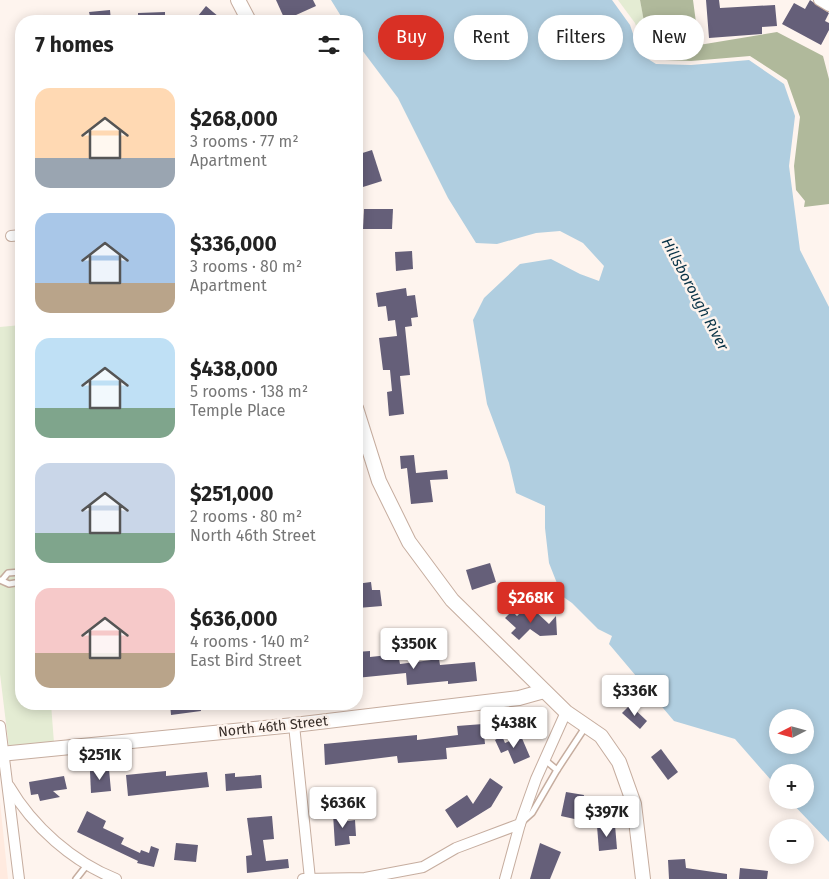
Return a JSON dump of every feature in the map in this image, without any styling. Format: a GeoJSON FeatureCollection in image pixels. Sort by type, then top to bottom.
{"type":"FeatureCollection","features":[{"type":"Feature","properties":{"kind":"street"},"geometry":{"type":"LineString","coordinates":[[238,0],[246,15]]}},
{"type":"Feature","properties":{"kind":"street"},"geometry":{"type":"LineString","coordinates":[[819,0],[829,6]]}},
{"type":"Feature","properties":{"kind":"street"},"geometry":{"type":"LineString","coordinates":[[363,430],[379,481],[409,542],[452,600],[566,712],[601,736],[620,762],[634,804],[643,879]]}},
{"type":"Feature","properties":{"kind":"street","name":"North 46th Street"},"geometry":{"type":"LineString","coordinates":[[2,754],[294,725],[518,698],[544,691]]}},
{"type":"Feature","properties":{"kind":"street"},"geometry":{"type":"LineString","coordinates":[[505,879],[520,824],[544,760],[566,712]]}},
{"type":"Feature","properties":{"kind":"street"},"geometry":{"type":"LineString","coordinates":[[294,725],[308,879],[366,879],[423,867],[456,848],[520,824]]}},
{"type":"Feature","properties":{"kind":"street"},"geometry":{"type":"LineString","coordinates":[[0,726],[19,879]]}},
{"type":"Feature","properties":{"kind":"street"},"geometry":{"type":"LineString","coordinates":[[8,783],[20,804],[53,839],[87,865],[116,879]]}},
{"type":"Feature","properties":{"kind":"lane"},"geometry":{"type":"LineString","coordinates":[[15,572],[8,573],[2,580],[9,584],[15,583]]}},
{"type":"Feature","properties":{"kind":"lane"},"geometry":{"type":"LineString","coordinates":[[520,824],[532,813],[586,726]]}},
{"type":"Feature","properties":{"kind":"lane"},"geometry":{"type":"LineString","coordinates":[[544,760],[557,770]]}},
{"type":"Feature","properties":{"kind":"lane"},"geometry":{"type":"LineString","coordinates":[[76,879],[87,865]]}},
{"type":"Feature","properties":{"kind":"shaded area"},"geometry":{"type":"Polygon","coordinates":[[[0,802],[8,879],[0,879],[0,802]]]}},
{"type":"Feature","properties":{"kind":"green space"},"geometry":{"type":"Polygon","coordinates":[[[618,0],[640,0],[643,15],[633,15],[633,20],[618,0]]]}},
{"type":"Feature","properties":{"kind":"green space"},"geometry":{"type":"Polygon","coordinates":[[[640,0],[693,0],[695,15],[643,15],[640,0]]]}},
{"type":"Feature","properties":{"kind":"green space"},"geometry":{"type":"Polygon","coordinates":[[[777,32],[823,56],[829,79],[829,204],[804,207],[805,201],[796,190],[794,166],[800,117],[787,80],[750,56],[704,60],[704,44],[777,32]]]}},
{"type":"Feature","properties":{"kind":"green space"},"geometry":{"type":"Polygon","coordinates":[[[665,60],[703,60],[691,61],[665,60]]]}},
{"type":"Feature","properties":{"kind":"green space"},"geometry":{"type":"Polygon","coordinates":[[[15,326],[15,710],[51,710],[54,743],[9,748],[0,674],[0,327],[15,326]]]}},
{"type":"Feature","properties":{"kind":"water","name":"Hillsborough River"},"geometry":{"type":"Polygon","coordinates":[[[331,0],[612,0],[623,15],[538,15],[538,60],[623,60],[623,15],[630,25],[633,34],[633,60],[650,60],[656,64],[691,65],[749,60],[784,84],[795,116],[789,166],[800,250],[829,307],[829,842],[814,826],[814,819],[807,819],[798,809],[814,809],[814,764],[769,764],[769,778],[735,739],[674,721],[609,644],[612,636],[598,629],[572,603],[562,596],[549,563],[545,528],[545,506],[516,493],[509,463],[487,404],[473,320],[484,298],[520,264],[551,259],[580,274],[599,281],[604,266],[583,243],[560,231],[536,233],[497,244],[476,243],[448,198],[398,98],[363,51],[363,15],[340,15],[331,0]]]}},
{"type":"Feature","properties":{"kind":"building"},"geometry":{"type":"Polygon","coordinates":[[[276,0],[313,0],[316,6],[296,15],[283,15],[276,0]]]}},
{"type":"Feature","properties":{"kind":"building"},"geometry":{"type":"Polygon","coordinates":[[[706,0],[719,0],[720,8],[775,5],[777,26],[762,27],[762,34],[709,38],[706,0]]]}},
{"type":"Feature","properties":{"kind":"building"},"geometry":{"type":"Polygon","coordinates":[[[810,0],[829,13],[825,21],[829,23],[829,30],[821,45],[782,24],[794,3],[805,9],[810,0]]]}},
{"type":"Feature","properties":{"kind":"building"},"geometry":{"type":"Polygon","coordinates":[[[206,6],[217,15],[199,15],[206,6]]]}},
{"type":"Feature","properties":{"kind":"building"},"geometry":{"type":"Polygon","coordinates":[[[110,10],[110,15],[90,15],[89,12],[110,10]]]}},
{"type":"Feature","properties":{"kind":"building"},"geometry":{"type":"Polygon","coordinates":[[[165,12],[165,15],[138,15],[138,13],[165,12]]]}},
{"type":"Feature","properties":{"kind":"building"},"geometry":{"type":"Polygon","coordinates":[[[372,150],[382,181],[363,187],[363,153],[372,150]]]}},
{"type":"Feature","properties":{"kind":"building"},"geometry":{"type":"Polygon","coordinates":[[[364,209],[393,209],[392,229],[363,229],[364,209]]]}},
{"type":"Feature","properties":{"kind":"building"},"geometry":{"type":"Polygon","coordinates":[[[412,251],[413,269],[396,271],[395,252],[412,251]]]}},
{"type":"Feature","properties":{"kind":"building"},"geometry":{"type":"Polygon","coordinates":[[[406,288],[407,296],[415,295],[418,317],[411,318],[412,326],[405,327],[410,375],[400,376],[404,414],[389,416],[387,392],[392,391],[390,370],[383,370],[379,338],[397,336],[395,320],[388,321],[386,306],[378,307],[376,293],[406,288]]]}},
{"type":"Feature","properties":{"kind":"building"},"geometry":{"type":"Polygon","coordinates":[[[414,455],[416,473],[447,470],[448,479],[430,480],[433,502],[411,504],[407,468],[401,469],[400,456],[414,455]]]}},
{"type":"Feature","properties":{"kind":"building"},"geometry":{"type":"Polygon","coordinates":[[[490,563],[496,582],[472,590],[466,570],[490,563]]]}},
{"type":"Feature","properties":{"kind":"building"},"geometry":{"type":"Polygon","coordinates":[[[371,582],[372,590],[380,590],[382,606],[363,608],[363,583],[371,582]]]}},
{"type":"Feature","properties":{"kind":"building"},"geometry":{"type":"Polygon","coordinates":[[[533,609],[549,624],[556,616],[557,635],[540,636],[530,629],[519,640],[511,633],[516,628],[505,618],[512,611],[517,616],[523,610],[528,615],[533,609]]]}},
{"type":"Feature","properties":{"kind":"building"},"geometry":{"type":"Polygon","coordinates":[[[370,651],[370,657],[398,654],[400,664],[439,659],[440,665],[475,662],[477,681],[448,684],[448,681],[407,685],[406,673],[363,677],[363,652],[370,651]]]}},
{"type":"Feature","properties":{"kind":"building"},"geometry":{"type":"Polygon","coordinates":[[[630,705],[647,721],[640,729],[622,713],[630,705]]]}},
{"type":"Feature","properties":{"kind":"building"},"geometry":{"type":"Polygon","coordinates":[[[171,710],[201,710],[201,711],[171,715],[171,710]]]}},
{"type":"Feature","properties":{"kind":"building"},"geometry":{"type":"Polygon","coordinates":[[[483,724],[485,744],[446,748],[447,759],[398,763],[397,756],[325,765],[324,744],[417,735],[417,740],[458,735],[457,726],[483,724]]]}},
{"type":"Feature","properties":{"kind":"building"},"geometry":{"type":"Polygon","coordinates":[[[502,736],[505,743],[521,736],[530,757],[514,764],[508,750],[501,753],[495,740],[502,736]]]}},
{"type":"Feature","properties":{"kind":"building"},"geometry":{"type":"Polygon","coordinates":[[[661,749],[678,772],[668,780],[651,757],[661,749]]]}},
{"type":"Feature","properties":{"kind":"building"},"geometry":{"type":"Polygon","coordinates":[[[109,769],[111,791],[91,793],[90,771],[109,769]]]}},
{"type":"Feature","properties":{"kind":"building"},"geometry":{"type":"Polygon","coordinates":[[[166,771],[166,776],[207,772],[209,787],[128,796],[126,775],[166,771]]]}},
{"type":"Feature","properties":{"kind":"building"},"geometry":{"type":"Polygon","coordinates":[[[235,773],[235,777],[261,775],[262,788],[226,791],[225,774],[235,773]]]}},
{"type":"Feature","properties":{"kind":"building"},"geometry":{"type":"Polygon","coordinates":[[[64,776],[67,789],[53,791],[60,797],[40,801],[38,794],[31,795],[29,782],[64,776]]]}},
{"type":"Feature","properties":{"kind":"building"},"geometry":{"type":"Polygon","coordinates":[[[490,778],[503,787],[491,807],[457,828],[445,810],[467,795],[473,804],[490,778]]]}},
{"type":"Feature","properties":{"kind":"building"},"geometry":{"type":"Polygon","coordinates":[[[566,792],[584,795],[579,820],[561,816],[566,792]]]}},
{"type":"Feature","properties":{"kind":"building"},"geometry":{"type":"Polygon","coordinates":[[[87,811],[106,821],[103,828],[124,838],[121,844],[140,853],[141,850],[149,853],[151,846],[159,849],[154,867],[137,863],[138,861],[77,832],[87,811]]]}},
{"type":"Feature","properties":{"kind":"building"},"geometry":{"type":"Polygon","coordinates":[[[347,812],[348,821],[355,820],[356,836],[349,836],[350,844],[335,846],[333,814],[347,812]]]}},
{"type":"Feature","properties":{"kind":"building"},"geometry":{"type":"Polygon","coordinates":[[[272,816],[274,839],[263,840],[266,861],[288,859],[289,868],[247,873],[246,856],[252,855],[247,818],[272,816]]]}},
{"type":"Feature","properties":{"kind":"building"},"geometry":{"type":"Polygon","coordinates":[[[615,825],[617,849],[599,851],[597,826],[615,825]]]}},
{"type":"Feature","properties":{"kind":"building"},"geometry":{"type":"Polygon","coordinates":[[[176,843],[198,845],[196,862],[174,860],[176,843]]]}},
{"type":"Feature","properties":{"kind":"building"},"geometry":{"type":"Polygon","coordinates":[[[540,843],[561,852],[550,879],[530,879],[540,843]]]}},
{"type":"Feature","properties":{"kind":"building"},"geometry":{"type":"Polygon","coordinates":[[[685,859],[686,868],[727,874],[727,879],[669,879],[668,860],[685,859]]]}},
{"type":"Feature","properties":{"kind":"building"},"geometry":{"type":"Polygon","coordinates":[[[740,868],[768,871],[767,879],[739,879],[740,868]]]}}]}
